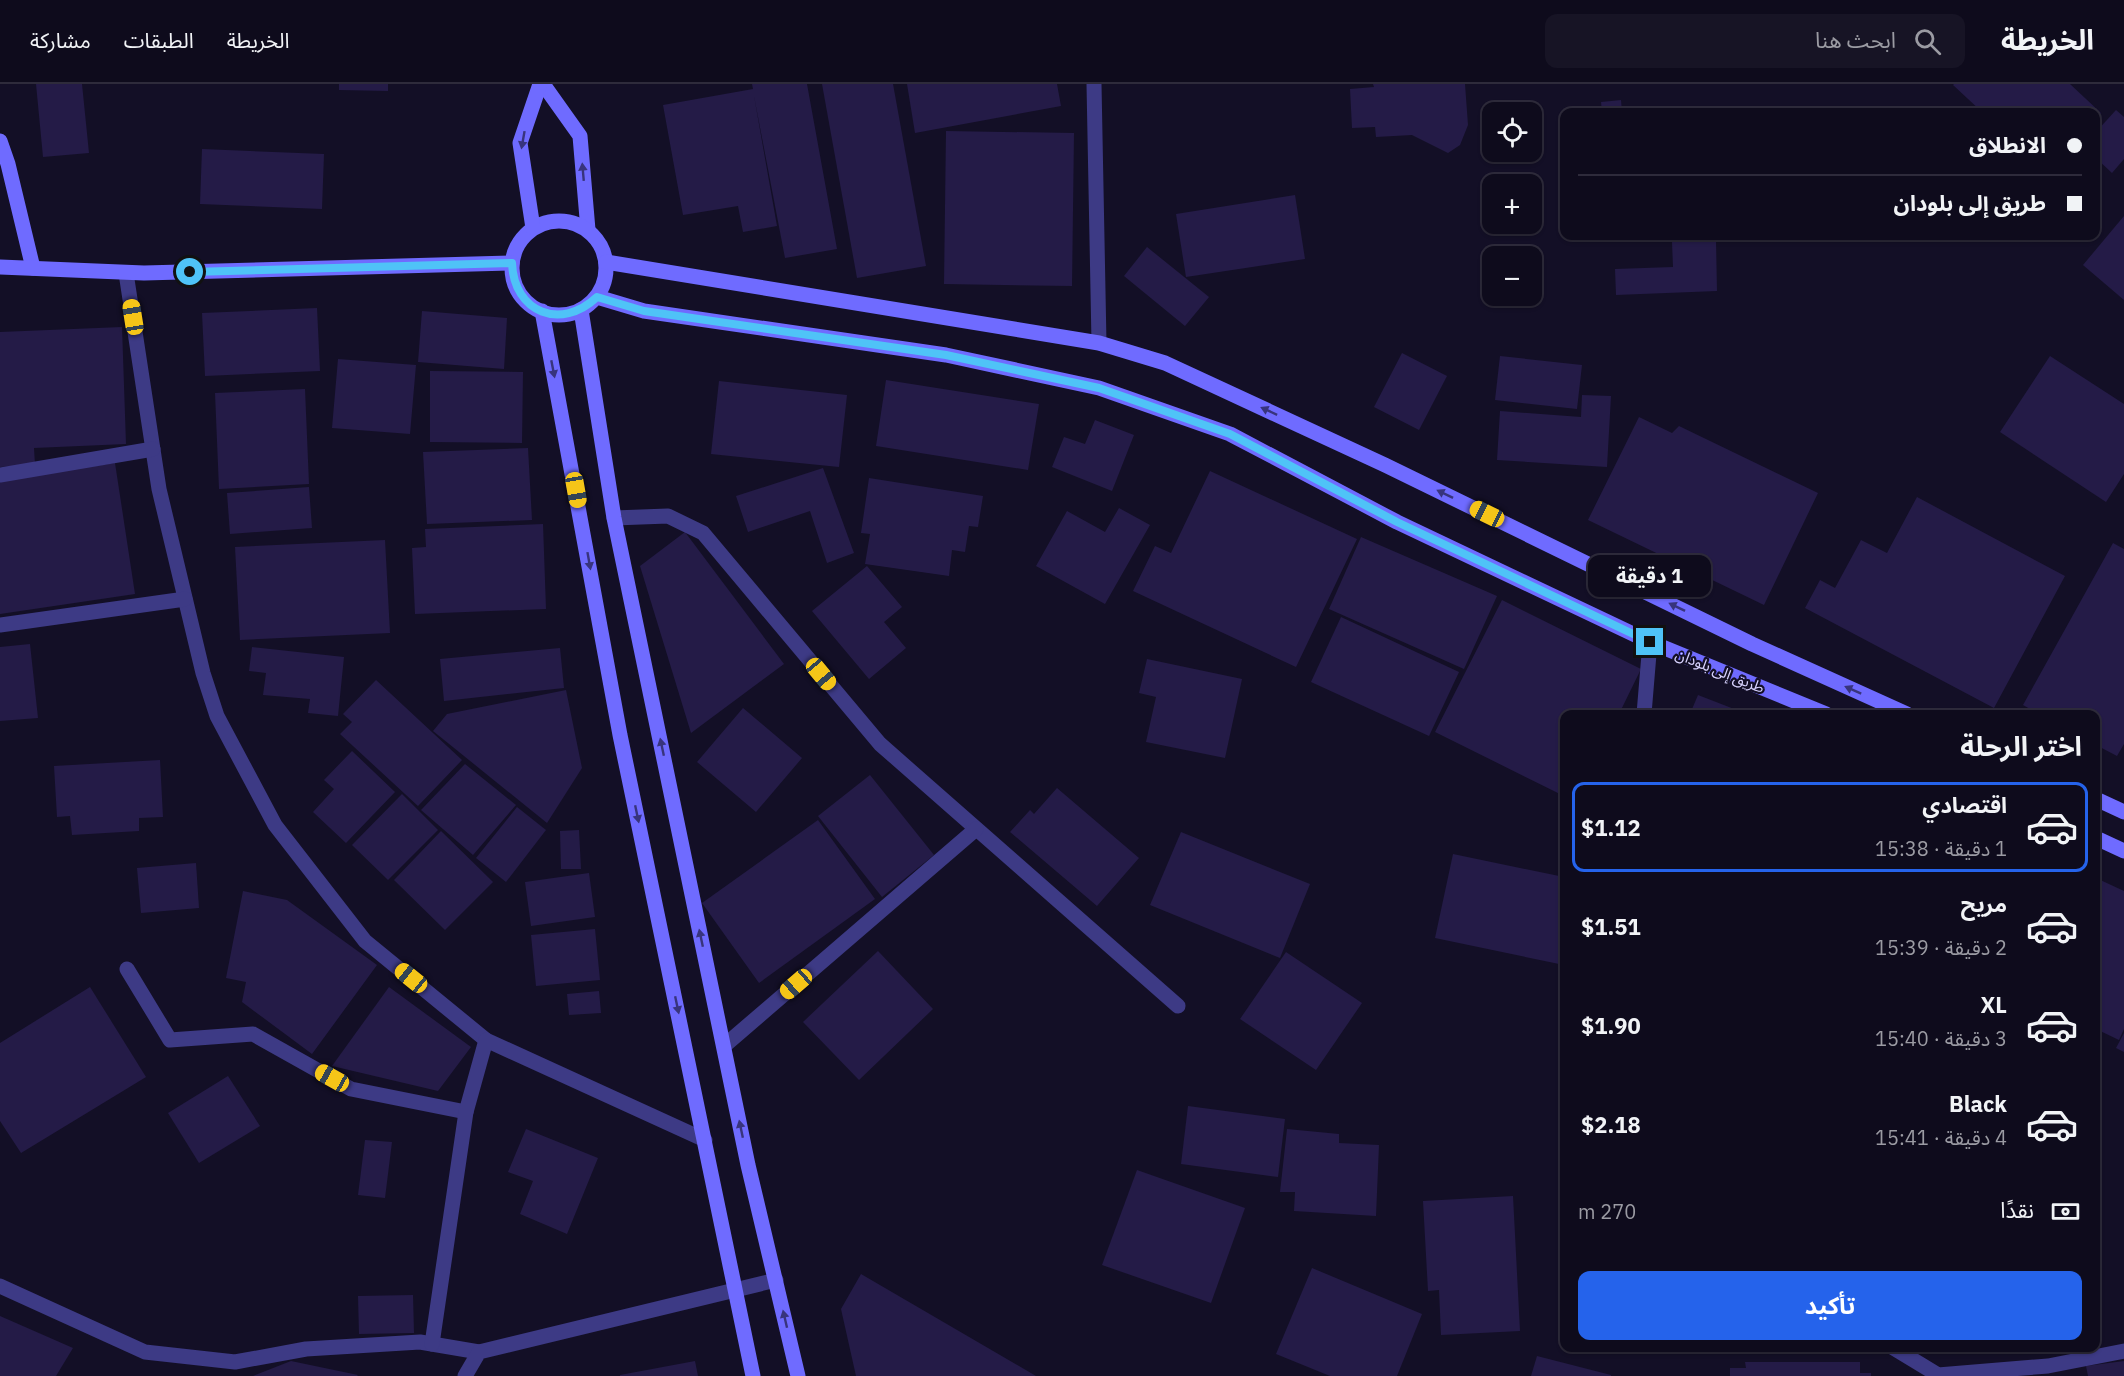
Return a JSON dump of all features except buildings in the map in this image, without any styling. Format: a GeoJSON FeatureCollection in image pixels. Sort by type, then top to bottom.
{"type":"FeatureCollection","features":[{"type":"Feature","properties":{"kind":"main road"},"geometry":{"type":"LineString","coordinates":[[533,228],[520,144],[542,84]]}},
{"type":"Feature","properties":{"kind":"main road"},"geometry":{"type":"LineString","coordinates":[[542,84],[580,136],[588,230]]}},
{"type":"Feature","properties":{"kind":"main road"},"geometry":{"type":"LineString","coordinates":[[0,141],[8,164],[33,268]]}},
{"type":"Feature","properties":{"kind":"main road"},"geometry":{"type":"LineString","coordinates":[[560,221],[573,223],[588,230],[600,245],[606,262],[605,280],[597,297],[580,310],[562,315],[542,312],[525,300],[517,290],[512,263],[515,249],[523,238],[533,228],[560,221]]}},
{"type":"Feature","properties":{"kind":"main road"},"geometry":{"type":"LineString","coordinates":[[606,262],[1099,343],[1165,363],[1385,465],[1752,644],[1898,710]]}},
{"type":"Feature","properties":{"kind":"main road"},"geometry":{"type":"LineString","coordinates":[[0,267],[126,273],[512,263]]}},
{"type":"Feature","properties":{"kind":"main road","name":"طريق إلى بلودان"},"geometry":{"type":"LineString","coordinates":[[597,297],[644,311],[946,355],[1099,388],[1230,434],[1397,522],[1650,642],[1816,710]]}},
{"type":"Feature","properties":{"kind":"main road"},"geometry":{"type":"LineString","coordinates":[[580,310],[614,518],[748,1165],[798,1376]]}},
{"type":"Feature","properties":{"kind":"main road"},"geometry":{"type":"LineString","coordinates":[[542,312],[620,735],[753,1376]]}},
{"type":"Feature","properties":{"kind":"main road"},"geometry":{"type":"LineString","coordinates":[[2100,801],[2124,812]]}},
{"type":"Feature","properties":{"kind":"main road"},"geometry":{"type":"LineString","coordinates":[[2100,840],[2124,852]]}},
{"type":"Feature","properties":{"kind":"street"},"geometry":{"type":"LineString","coordinates":[[1094,84],[1099,343]]}},
{"type":"Feature","properties":{"kind":"street"},"geometry":{"type":"LineString","coordinates":[[126,273],[159,489],[203,673],[217,716],[275,825],[365,941],[486,1040],[705,1140]]}},
{"type":"Feature","properties":{"kind":"street"},"geometry":{"type":"LineString","coordinates":[[0,475],[153,449]]}},
{"type":"Feature","properties":{"kind":"street"},"geometry":{"type":"LineString","coordinates":[[614,518],[668,516],[703,533],[880,744],[1178,1006]]}},
{"type":"Feature","properties":{"kind":"street"},"geometry":{"type":"LineString","coordinates":[[0,625],[185,599]]}},
{"type":"Feature","properties":{"kind":"street"},"geometry":{"type":"LineString","coordinates":[[1644,710],[1650,642]]}},
{"type":"Feature","properties":{"kind":"street"},"geometry":{"type":"LineString","coordinates":[[724,1046],[976,828]]}},
{"type":"Feature","properties":{"kind":"street"},"geometry":{"type":"LineString","coordinates":[[127,969],[170,1040],[253,1034],[351,1089],[466,1112]]}},
{"type":"Feature","properties":{"kind":"street"},"geometry":{"type":"LineString","coordinates":[[432,1344],[466,1112],[486,1040]]}},
{"type":"Feature","properties":{"kind":"street"},"geometry":{"type":"LineString","coordinates":[[0,1286],[145,1352],[235,1362],[306,1349],[420,1342],[479,1352],[776,1280]]}},
{"type":"Feature","properties":{"kind":"street"},"geometry":{"type":"LineString","coordinates":[[1900,1352],[1938,1375],[2048,1366],[2124,1351]]}},
{"type":"Feature","properties":{"kind":"street"},"geometry":{"type":"LineString","coordinates":[[465,1376],[479,1352]]}},
{"type":"Feature","properties":{"kind":"route"},"geometry":{"type":"LineString","coordinates":[[190,272],[512,263],[517,290],[525,300],[542,312],[562,315],[580,310],[597,297],[644,311],[946,355],[1099,388],[1230,434],[1397,522],[1650,642]]}}]}
